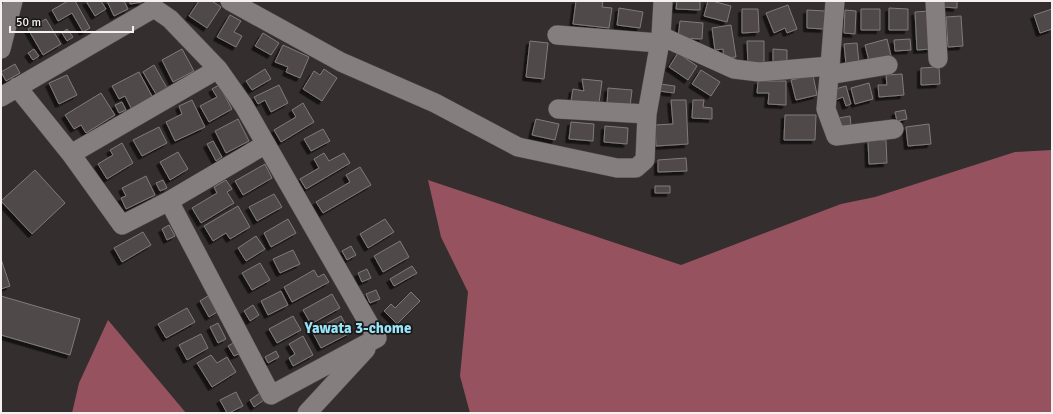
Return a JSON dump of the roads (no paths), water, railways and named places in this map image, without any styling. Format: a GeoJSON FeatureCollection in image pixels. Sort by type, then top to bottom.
{"type":"FeatureCollection","features":[{"type":"Feature","properties":{"kind":"street"},"geometry":{"type":"LineString","coordinates":[[1,49],[13,1]]}},
{"type":"Feature","properties":{"kind":"street"},"geometry":{"type":"LineString","coordinates":[[230,1],[341,62],[435,102],[518,147],[617,168],[636,168],[645,160],[647,114],[660,39],[663,1]]}},
{"type":"Feature","properties":{"kind":"street"},"geometry":{"type":"LineString","coordinates":[[835,1],[826,109],[836,136],[894,129]]}},
{"type":"Feature","properties":{"kind":"street"},"geometry":{"type":"LineString","coordinates":[[935,1],[938,59]]}},
{"type":"Feature","properties":{"kind":"street"},"geometry":{"type":"LineString","coordinates":[[266,144],[169,201],[122,225],[71,154],[9,92],[154,8],[170,19],[218,69],[244,106],[266,144],[377,338]]}},
{"type":"Feature","properties":{"kind":"street"},"geometry":{"type":"LineString","coordinates":[[556,35],[660,39],[734,69],[759,72],[830,70],[888,65]]}},
{"type":"Feature","properties":{"kind":"street"},"geometry":{"type":"LineString","coordinates":[[71,154],[218,69]]}},
{"type":"Feature","properties":{"kind":"street"},"geometry":{"type":"LineString","coordinates":[[558,109],[647,114]]}},
{"type":"Feature","properties":{"kind":"street"},"geometry":{"type":"LineString","coordinates":[[169,201],[271,395],[377,338]]}},
{"type":"Feature","properties":{"kind":"street"},"geometry":{"type":"LineString","coordinates":[[307,413],[377,338]]}},
{"type":"Feature","properties":{"kind":"district","name":"Yawata 3-chome"},"geometry":{"type":"Point","coordinates":[358,328]}}]}
